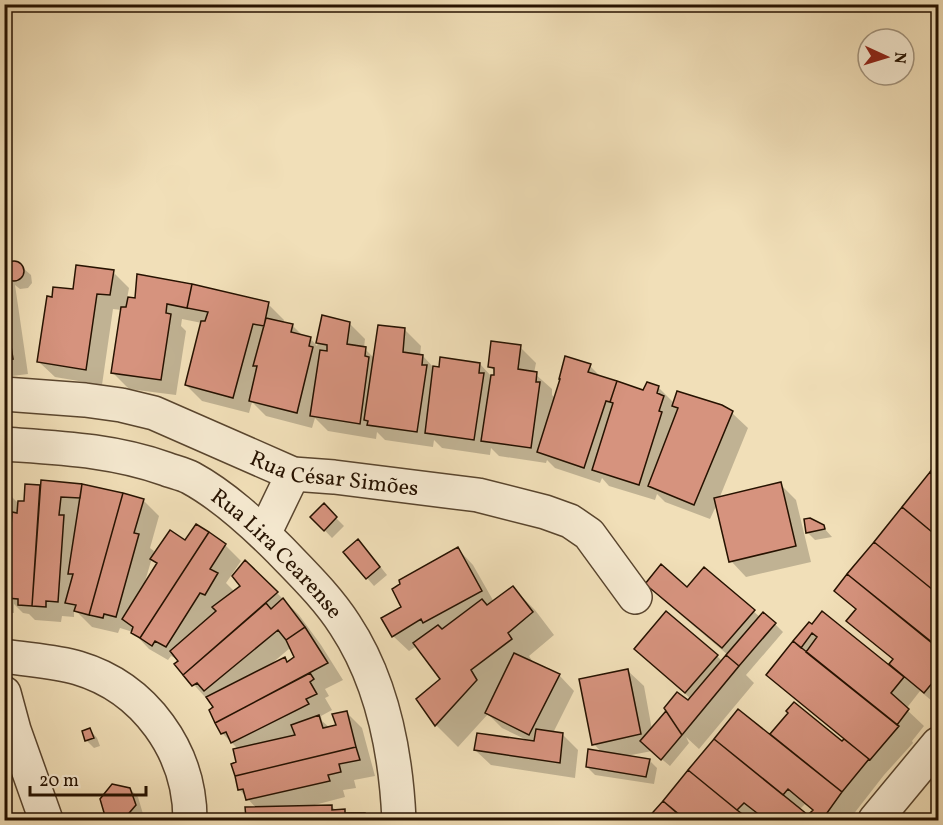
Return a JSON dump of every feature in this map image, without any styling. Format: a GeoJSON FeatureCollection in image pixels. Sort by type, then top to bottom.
{"type":"FeatureCollection","features":[{"type":"Feature","properties":{"kind":"street","name":"Rua César Simões"},"geometry":{"type":"LineString","coordinates":[[4,394],[85,400],[122,405],[154,413],[293,474],[478,495],[561,518],[589,534],[635,597]]}},
{"type":"Feature","properties":{"kind":"street","name":"Rua Lira Cearense"},"geometry":{"type":"LineString","coordinates":[[4,444],[94,451],[151,464],[190,478],[224,501],[264,534],[316,586],[346,626],[369,671],[386,725],[398,789],[399,820]]}},
{"type":"Feature","properties":{"kind":"street"},"geometry":{"type":"LineString","coordinates":[[264,534],[293,474]]}},
{"type":"Feature","properties":{"kind":"street"},"geometry":{"type":"LineString","coordinates":[[4,656],[77,668],[114,682],[141,704],[167,735],[181,765],[190,801],[190,820]]}},
{"type":"Feature","properties":{"kind":"street"},"geometry":{"type":"LineString","coordinates":[[4,693],[14,730],[46,820]]}},
{"type":"Feature","properties":{"kind":"street"},"geometry":{"type":"LineString","coordinates":[[875,820],[939,744]]}},
{"type":"Feature","properties":{"kind":"building"},"geometry":{"type":"Polygon","coordinates":[[[14,261],[21,264],[24,271],[21,278],[14,281],[7,278],[4,271],[7,264],[14,261]]]}},
{"type":"Feature","properties":{"kind":"building"},"geometry":{"type":"Polygon","coordinates":[[[76,265],[114,270],[110,295],[97,294],[86,370],[37,362],[47,296],[52,297],[53,287],[73,289],[76,265]]]}},
{"type":"Feature","properties":{"kind":"building"},"geometry":{"type":"Polygon","coordinates":[[[137,274],[192,284],[187,308],[167,304],[166,313],[171,314],[161,380],[111,373],[121,307],[126,307],[128,297],[135,298],[137,274]]]}},
{"type":"Feature","properties":{"kind":"building"},"geometry":{"type":"Polygon","coordinates":[[[192,284],[269,302],[264,326],[253,324],[233,398],[185,385],[201,321],[205,321],[208,312],[187,308],[192,284]]]}},
{"type":"Feature","properties":{"kind":"building"},"geometry":{"type":"Polygon","coordinates":[[[4,300],[13,359],[4,360],[4,300]]]}},
{"type":"Feature","properties":{"kind":"building"},"geometry":{"type":"Polygon","coordinates":[[[322,315],[350,322],[347,344],[366,347],[365,356],[369,357],[360,424],[310,416],[320,350],[327,351],[327,345],[316,343],[322,315]]]}},
{"type":"Feature","properties":{"kind":"building"},"geometry":{"type":"Polygon","coordinates":[[[266,318],[293,324],[291,332],[311,337],[309,346],[313,347],[297,413],[249,401],[257,366],[253,366],[266,318]]]}},
{"type":"Feature","properties":{"kind":"building"},"geometry":{"type":"Polygon","coordinates":[[[378,325],[405,328],[403,352],[423,355],[422,365],[427,365],[417,432],[367,425],[368,421],[364,420],[378,325]]]}},
{"type":"Feature","properties":{"kind":"building"},"geometry":{"type":"Polygon","coordinates":[[[491,341],[521,345],[518,369],[537,372],[536,382],[540,382],[531,448],[481,441],[491,375],[494,375],[494,368],[488,367],[491,341]]]}},
{"type":"Feature","properties":{"kind":"building"},"geometry":{"type":"Polygon","coordinates":[[[565,356],[591,364],[588,372],[617,381],[610,402],[606,401],[584,468],[537,452],[565,356]]]}},
{"type":"Feature","properties":{"kind":"building"},"geometry":{"type":"Polygon","coordinates":[[[440,357],[480,363],[479,373],[484,373],[474,440],[425,433],[433,366],[439,367],[440,357]]]}},
{"type":"Feature","properties":{"kind":"building"},"geometry":{"type":"Polygon","coordinates":[[[617,381],[643,390],[647,382],[659,386],[657,393],[664,396],[659,411],[662,412],[639,485],[592,470],[613,403],[610,402],[617,381]]]}},
{"type":"Feature","properties":{"kind":"building"},"geometry":{"type":"Polygon","coordinates":[[[677,391],[722,405],[733,411],[694,505],[648,486],[678,408],[672,406],[677,391]]]}},
{"type":"Feature","properties":{"kind":"building"},"geometry":{"type":"Polygon","coordinates":[[[938,462],[938,479],[930,472],[938,462]]]}},
{"type":"Feature","properties":{"kind":"building"},"geometry":{"type":"Polygon","coordinates":[[[930,472],[938,479],[938,537],[902,507],[930,472]]]}},
{"type":"Feature","properties":{"kind":"building"},"geometry":{"type":"Polygon","coordinates":[[[41,480],[82,484],[80,498],[61,497],[59,515],[64,515],[58,602],[46,601],[46,607],[32,606],[41,480]]]}},
{"type":"Feature","properties":{"kind":"building"},"geometry":{"type":"Polygon","coordinates":[[[781,482],[796,546],[729,562],[714,498],[781,482]]]}},
{"type":"Feature","properties":{"kind":"building"},"geometry":{"type":"Polygon","coordinates":[[[25,484],[40,485],[32,606],[18,605],[18,599],[6,598],[12,512],[17,513],[18,501],[24,501],[25,484]]]}},
{"type":"Feature","properties":{"kind":"building"},"geometry":{"type":"Polygon","coordinates":[[[82,484],[123,493],[89,615],[74,611],[76,605],[65,603],[73,574],[68,574],[82,484]]]}},
{"type":"Feature","properties":{"kind":"building"},"geometry":{"type":"Polygon","coordinates":[[[4,492],[9,492],[7,534],[4,534],[4,492]]]}},
{"type":"Feature","properties":{"kind":"building"},"geometry":{"type":"Polygon","coordinates":[[[123,493],[144,499],[134,533],[139,534],[116,617],[104,614],[103,618],[89,615],[123,493]]]}},
{"type":"Feature","properties":{"kind":"building"},"geometry":{"type":"Polygon","coordinates":[[[324,503],[337,517],[324,531],[310,517],[324,503]]]}},
{"type":"Feature","properties":{"kind":"building"},"geometry":{"type":"Polygon","coordinates":[[[902,507],[938,537],[938,594],[874,542],[902,507]]]}},
{"type":"Feature","properties":{"kind":"building"},"geometry":{"type":"Polygon","coordinates":[[[810,518],[824,525],[825,529],[806,533],[804,519],[810,518]]]}},
{"type":"Feature","properties":{"kind":"building"},"geometry":{"type":"Polygon","coordinates":[[[196,524],[209,532],[140,638],[131,633],[133,627],[122,619],[157,563],[150,559],[170,530],[185,540],[196,524]]]}},
{"type":"Feature","properties":{"kind":"building"},"geometry":{"type":"Polygon","coordinates":[[[209,532],[226,544],[210,569],[218,573],[205,595],[200,593],[166,647],[155,641],[152,646],[140,638],[209,532]]]}},
{"type":"Feature","properties":{"kind":"building"},"geometry":{"type":"Polygon","coordinates":[[[358,539],[380,567],[366,579],[343,552],[358,539]]]}},
{"type":"Feature","properties":{"kind":"building"},"geometry":{"type":"Polygon","coordinates":[[[874,542],[938,594],[938,648],[847,574],[874,542]]]}},
{"type":"Feature","properties":{"kind":"building"},"geometry":{"type":"Polygon","coordinates":[[[458,547],[482,591],[423,623],[421,619],[392,637],[381,618],[401,607],[392,589],[400,584],[399,580],[458,547]]]}},
{"type":"Feature","properties":{"kind":"building"},"geometry":{"type":"Polygon","coordinates":[[[245,560],[278,592],[183,675],[174,664],[178,661],[170,651],[216,611],[212,607],[240,586],[232,576],[245,560]]]}},
{"type":"Feature","properties":{"kind":"building"},"geometry":{"type":"Polygon","coordinates":[[[661,564],[687,587],[704,567],[755,610],[722,648],[645,584],[661,564]]]}},
{"type":"Feature","properties":{"kind":"building"},"geometry":{"type":"Polygon","coordinates":[[[847,574],[938,647],[938,676],[924,693],[889,664],[893,659],[846,621],[856,609],[834,591],[847,574]]]}},
{"type":"Feature","properties":{"kind":"building"},"geometry":{"type":"Polygon","coordinates":[[[513,586],[533,612],[508,633],[512,639],[471,670],[477,680],[435,726],[416,699],[440,679],[413,643],[438,625],[442,629],[482,599],[487,605],[513,586]]]}},
{"type":"Feature","properties":{"kind":"building"},"geometry":{"type":"Polygon","coordinates":[[[283,598],[305,627],[286,640],[278,630],[204,691],[197,683],[192,686],[183,675],[266,603],[271,609],[283,598]]]}},
{"type":"Feature","properties":{"kind":"building"},"geometry":{"type":"Polygon","coordinates":[[[666,611],[718,655],[685,693],[634,649],[666,611]]]}},
{"type":"Feature","properties":{"kind":"building"},"geometry":{"type":"Polygon","coordinates":[[[822,611],[904,677],[891,693],[909,709],[897,725],[806,652],[817,637],[812,633],[801,648],[793,641],[809,622],[812,624],[822,611]]]}},
{"type":"Feature","properties":{"kind":"building"},"geometry":{"type":"Polygon","coordinates":[[[763,612],[776,623],[739,666],[726,655],[763,612]]]}},
{"type":"Feature","properties":{"kind":"building"},"geometry":{"type":"Polygon","coordinates":[[[305,627],[328,663],[215,723],[209,710],[213,707],[206,697],[285,657],[287,662],[294,657],[286,640],[305,627]]]}},
{"type":"Feature","properties":{"kind":"building"},"geometry":{"type":"Polygon","coordinates":[[[793,641],[899,726],[870,760],[766,675],[793,641]]]}},
{"type":"Feature","properties":{"kind":"building"},"geometry":{"type":"Polygon","coordinates":[[[514,653],[560,674],[529,735],[485,713],[514,653]]]}},
{"type":"Feature","properties":{"kind":"building"},"geometry":{"type":"Polygon","coordinates":[[[726,655],[739,666],[682,735],[664,708],[677,692],[688,700],[726,655]]]}},
{"type":"Feature","properties":{"kind":"building"},"geometry":{"type":"Polygon","coordinates":[[[628,669],[641,734],[592,745],[579,679],[628,669]]]}},
{"type":"Feature","properties":{"kind":"building"},"geometry":{"type":"Polygon","coordinates":[[[310,673],[314,679],[310,682],[317,694],[306,699],[309,704],[231,743],[226,732],[221,734],[215,723],[310,673]]]}},
{"type":"Feature","properties":{"kind":"building"},"geometry":{"type":"Polygon","coordinates":[[[794,702],[842,741],[844,739],[869,759],[842,792],[770,734],[794,702]]]}},
{"type":"Feature","properties":{"kind":"building"},"geometry":{"type":"Polygon","coordinates":[[[738,709],[842,792],[822,820],[814,820],[808,815],[813,810],[788,789],[783,795],[714,739],[738,709]]]}},
{"type":"Feature","properties":{"kind":"building"},"geometry":{"type":"Polygon","coordinates":[[[347,711],[356,747],[235,776],[231,764],[236,762],[233,749],[295,735],[291,725],[319,715],[323,728],[336,725],[332,714],[347,711]]]}},
{"type":"Feature","properties":{"kind":"building"},"geometry":{"type":"Polygon","coordinates":[[[666,711],[682,735],[661,760],[640,741],[666,711]]]}},
{"type":"Feature","properties":{"kind":"building"},"geometry":{"type":"Polygon","coordinates":[[[90,728],[94,738],[85,741],[82,731],[90,728]]]}},
{"type":"Feature","properties":{"kind":"building"},"geometry":{"type":"Polygon","coordinates":[[[536,729],[563,733],[560,763],[474,750],[477,733],[534,741],[536,729]]]}},
{"type":"Feature","properties":{"kind":"building"},"geometry":{"type":"Polygon","coordinates":[[[714,739],[814,820],[751,820],[757,813],[744,803],[737,810],[688,770],[714,739]]]}},
{"type":"Feature","properties":{"kind":"building"},"geometry":{"type":"Polygon","coordinates":[[[356,747],[360,760],[339,764],[341,772],[328,775],[330,781],[246,800],[243,789],[238,790],[235,776],[356,747]]]}},
{"type":"Feature","properties":{"kind":"building"},"geometry":{"type":"Polygon","coordinates":[[[588,749],[650,759],[646,777],[586,767],[588,749]]]}},
{"type":"Feature","properties":{"kind":"building"},"geometry":{"type":"Polygon","coordinates":[[[688,770],[750,820],[686,820],[663,801],[688,770]]]}},
{"type":"Feature","properties":{"kind":"building"},"geometry":{"type":"Polygon","coordinates":[[[112,784],[130,788],[136,805],[124,819],[105,816],[100,799],[112,784]]]}},
{"type":"Feature","properties":{"kind":"building"},"geometry":{"type":"Polygon","coordinates":[[[663,801],[685,820],[646,820],[663,801]]]}},
{"type":"Feature","properties":{"kind":"building"},"geometry":{"type":"Polygon","coordinates":[[[332,805],[332,810],[345,809],[345,813],[365,813],[365,820],[241,820],[246,818],[245,807],[332,805]]]}}]}
